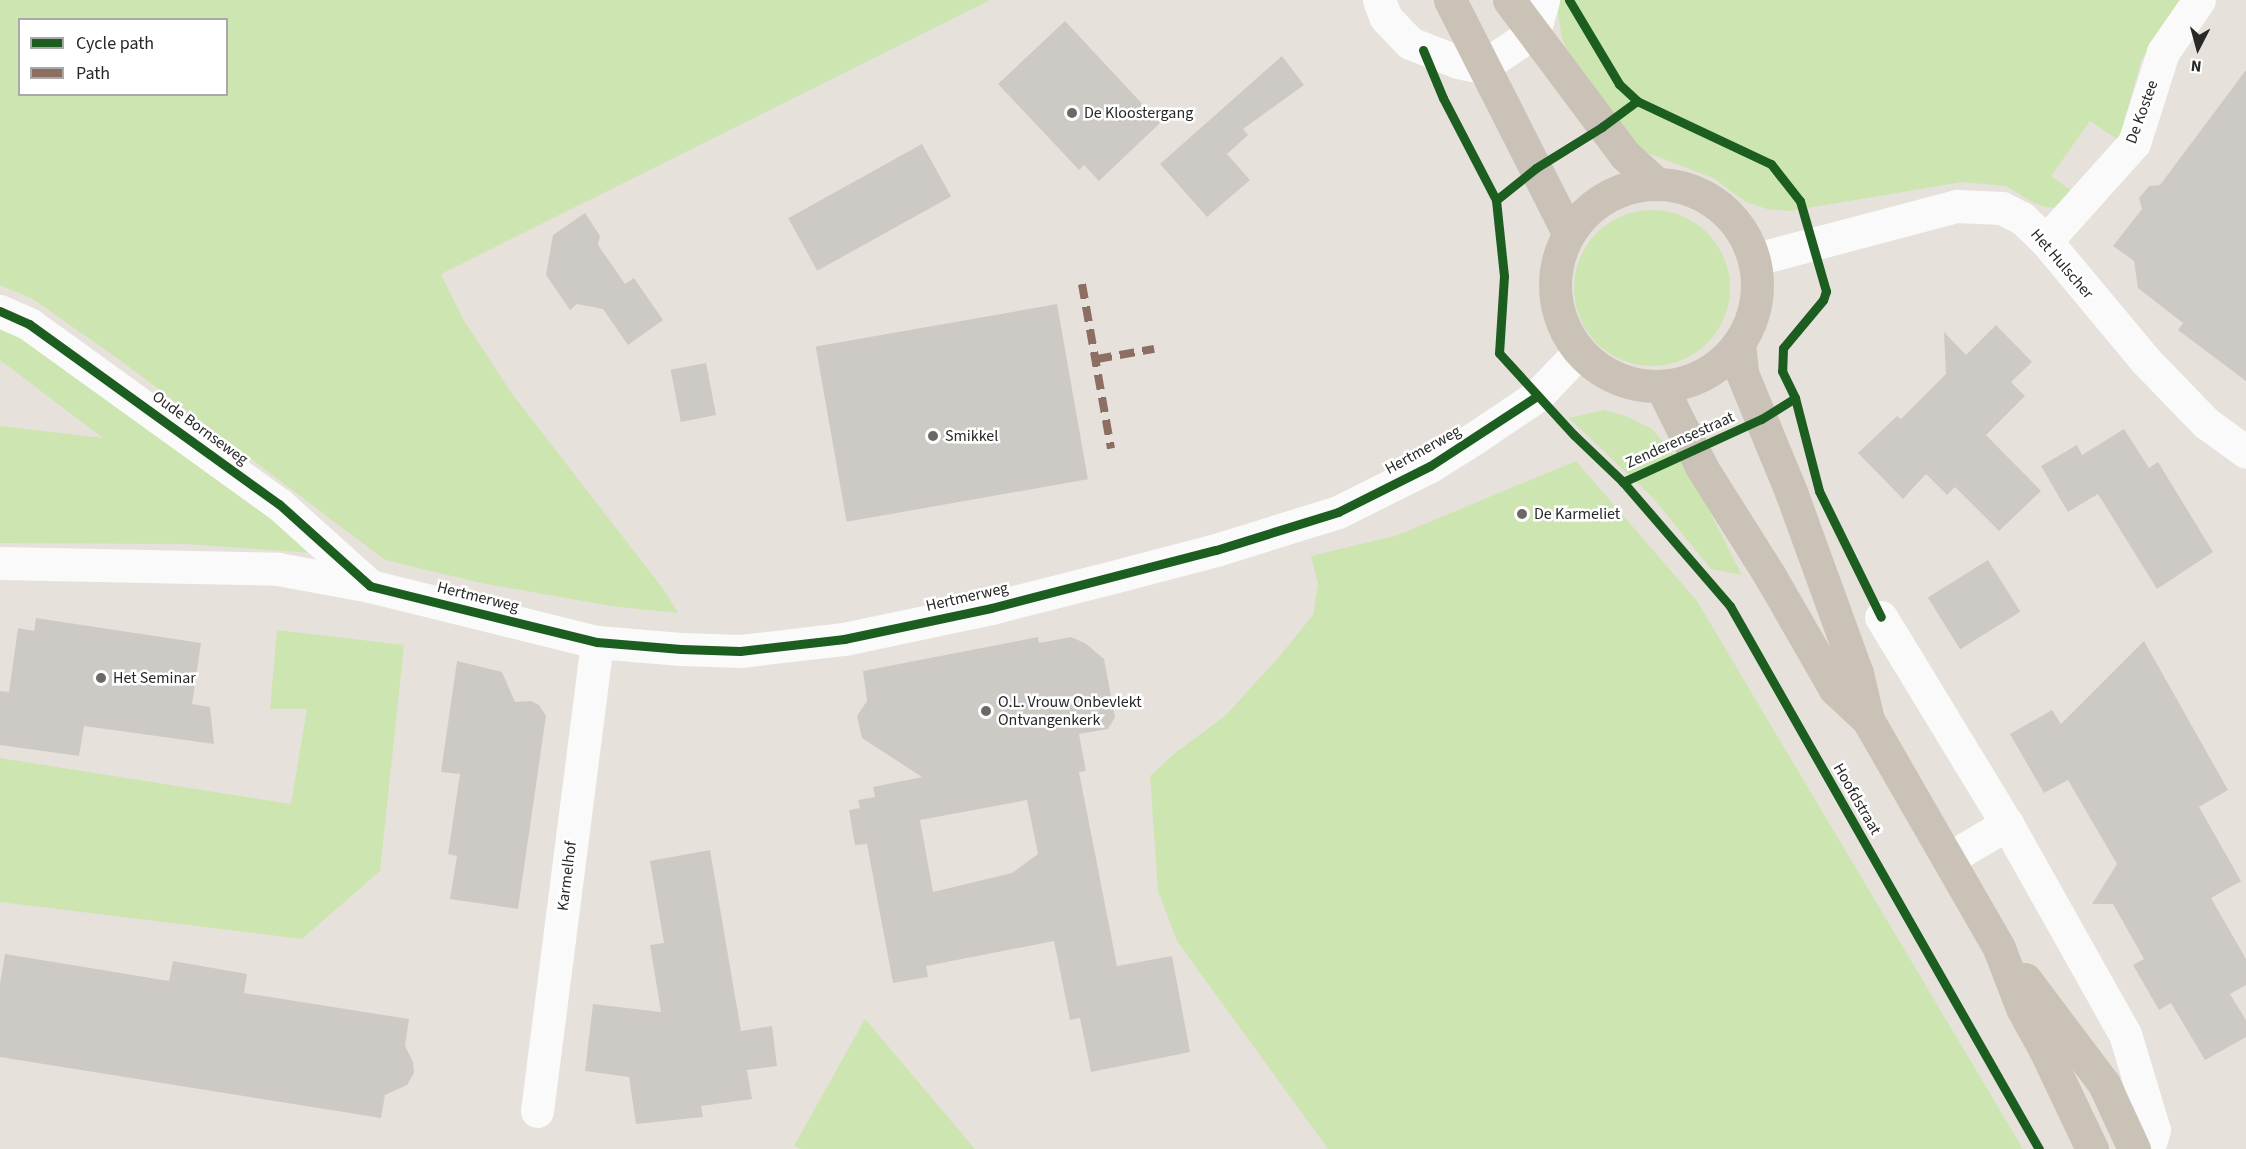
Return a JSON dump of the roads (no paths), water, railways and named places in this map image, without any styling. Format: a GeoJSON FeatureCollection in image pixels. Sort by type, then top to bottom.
{"type":"FeatureCollection","features":[{"type":"Feature","properties":{"kind":"main road"},"geometry":{"type":"LineString","coordinates":[[1450,0],[1568,233]]}},
{"type":"Feature","properties":{"kind":"main road"},"geometry":{"type":"LineString","coordinates":[[1509,0],[1625,155],[1656,183]]}},
{"type":"Feature","properties":{"kind":"main road"},"geometry":{"type":"LineString","coordinates":[[1656,183],[1683,186],[1708,197],[1730,215],[1746,237],[1756,259],[1758,291],[1752,318],[1740,343],[1724,361],[1705,374],[1684,382],[1661,386],[1625,382],[1592,364],[1565,331],[1556,307],[1554,282],[1558,256],[1568,233],[1584,212],[1605,196],[1629,186],[1656,183]]}},
{"type":"Feature","properties":{"kind":"main road"},"geometry":{"type":"LineString","coordinates":[[1740,343],[1742,373],[1791,492],[1857,673],[1868,720],[1999,948],[2022,1008],[2045,1050],[2092,1149]]}},
{"type":"Feature","properties":{"kind":"main road"},"geometry":{"type":"LineString","coordinates":[[1661,386],[1697,460],[1770,576],[1835,689],[1868,720]]}},
{"type":"Feature","properties":{"kind":"main road"},"geometry":{"type":"LineString","coordinates":[[1999,948],[2037,993],[2104,1084],[2133,1149]]}},
{"type":"Feature","properties":{"kind":"street"},"geometry":{"type":"LineString","coordinates":[[1379,0],[1386,18],[1410,43],[1449,59],[1482,67],[1534,32],[1543,0]]}},
{"type":"Feature","properties":{"kind":"street","name":"De Kostee"},"geometry":{"type":"LineString","coordinates":[[2046,241],[2134,143],[2163,52],[2199,0]]}},
{"type":"Feature","properties":{"kind":"street","name":"Het Hulscher"},"geometry":{"type":"LineString","coordinates":[[1756,259],[1957,206],[2002,208],[2022,218],[2046,241],[2145,360],[2206,423],[2246,453]]}},
{"type":"Feature","properties":{"kind":"street","name":"Oude Bornseweg"},"geometry":{"type":"LineString","coordinates":[[0,311],[29,324],[279,504],[370,586]]}},
{"type":"Feature","properties":{"kind":"street","name":"Hertmerweg"},"geometry":{"type":"LineString","coordinates":[[0,563],[278,569],[370,586],[597,642],[681,650],[740,651],[844,639],[991,608],[1216,550],[1338,512],[1430,466],[1537,396],[1580,352]]}},
{"type":"Feature","properties":{"kind":"street"},"geometry":{"type":"LineString","coordinates":[[1881,617],[2007,824],[2125,1034],[2154,1130],[2148,1149]]}},
{"type":"Feature","properties":{"kind":"street","name":"Karmelhof"},"geometry":{"type":"LineString","coordinates":[[537,1111],[597,642]]}},
{"type":"Feature","properties":{"kind":"street"},"geometry":{"type":"LineString","coordinates":[[1948,859],[2007,824]]}},
{"type":"Feature","properties":{"kind":"place","name":"De Kloostergang"},"geometry":{"type":"Point","coordinates":[1072,113]}},
{"type":"Feature","properties":{"kind":"place","name":"Smikkel"},"geometry":{"type":"Point","coordinates":[933,436]}},
{"type":"Feature","properties":{"kind":"place","name":"De Karmeliet"},"geometry":{"type":"Point","coordinates":[1522,514]}},
{"type":"Feature","properties":{"kind":"place","name":"Het Seminar"},"geometry":{"type":"Point","coordinates":[101,678]}},
{"type":"Feature","properties":{"kind":"place","name":"O.L. Vrouw Onbevlekt Ontvangenkerk"},"geometry":{"type":"Point","coordinates":[986,711]}}]}
